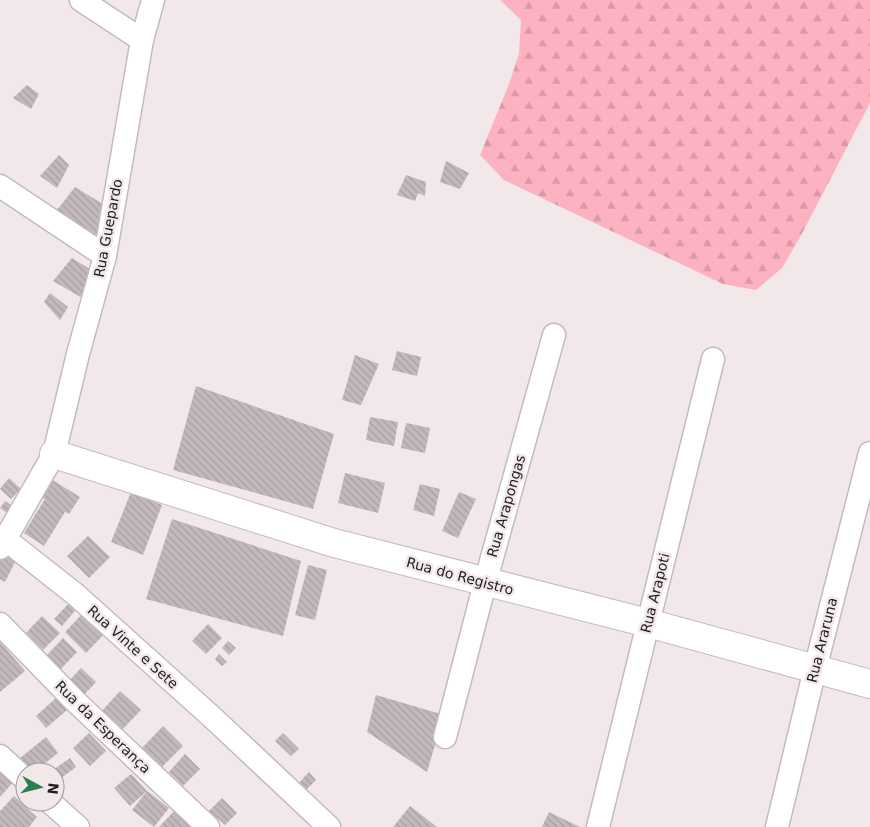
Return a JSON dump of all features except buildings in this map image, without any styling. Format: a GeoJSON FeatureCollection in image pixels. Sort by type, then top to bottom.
{"type":"FeatureCollection","features":[{"type":"Feature","properties":{"kind":"street"},"geometry":{"type":"LineString","coordinates":[[81,0],[142,40]]}},
{"type":"Feature","properties":{"kind":"street","name":"Rua Guepardo"},"geometry":{"type":"LineString","coordinates":[[54,454],[78,354],[105,256],[142,40],[153,0]]}},
{"type":"Feature","properties":{"kind":"street"},"geometry":{"type":"LineString","coordinates":[[0,186],[105,256]]}},
{"type":"Feature","properties":{"kind":"street","name":"Rua Arapongas"},"geometry":{"type":"LineString","coordinates":[[445,737],[485,582],[554,335]]}},
{"type":"Feature","properties":{"kind":"street","name":"Rua Arapoti"},"geometry":{"type":"LineString","coordinates":[[598,827],[713,358]]}},
{"type":"Feature","properties":{"kind":"street","name":"Rua Araruna"},"geometry":{"type":"LineString","coordinates":[[777,827],[870,453]]}},
{"type":"Feature","properties":{"kind":"street","name":"Rua Vinte e Sete"},"geometry":{"type":"LineString","coordinates":[[54,454],[27,504],[2,544],[75,594],[213,718],[329,827]]}},
{"type":"Feature","properties":{"kind":"street","name":"Rua do Registro"},"geometry":{"type":"LineString","coordinates":[[54,454],[334,543],[648,623],[870,684]]}},
{"type":"Feature","properties":{"kind":"street","name":"Rua da Esperança"},"geometry":{"type":"LineString","coordinates":[[0,624],[75,701],[208,827]]}},
{"type":"Feature","properties":{"kind":"street"},"geometry":{"type":"LineString","coordinates":[[0,756],[15,770]]}},
{"type":"Feature","properties":{"kind":"street"},"geometry":{"type":"LineString","coordinates":[[61,812],[78,827]]}},
{"type":"Feature","properties":{"kind":"green space"},"geometry":{"type":"Polygon","coordinates":[[[500,0],[870,0],[870,103],[782,268],[756,290],[723,284],[504,180],[480,155],[519,54],[521,20],[500,0]]]}}]}
